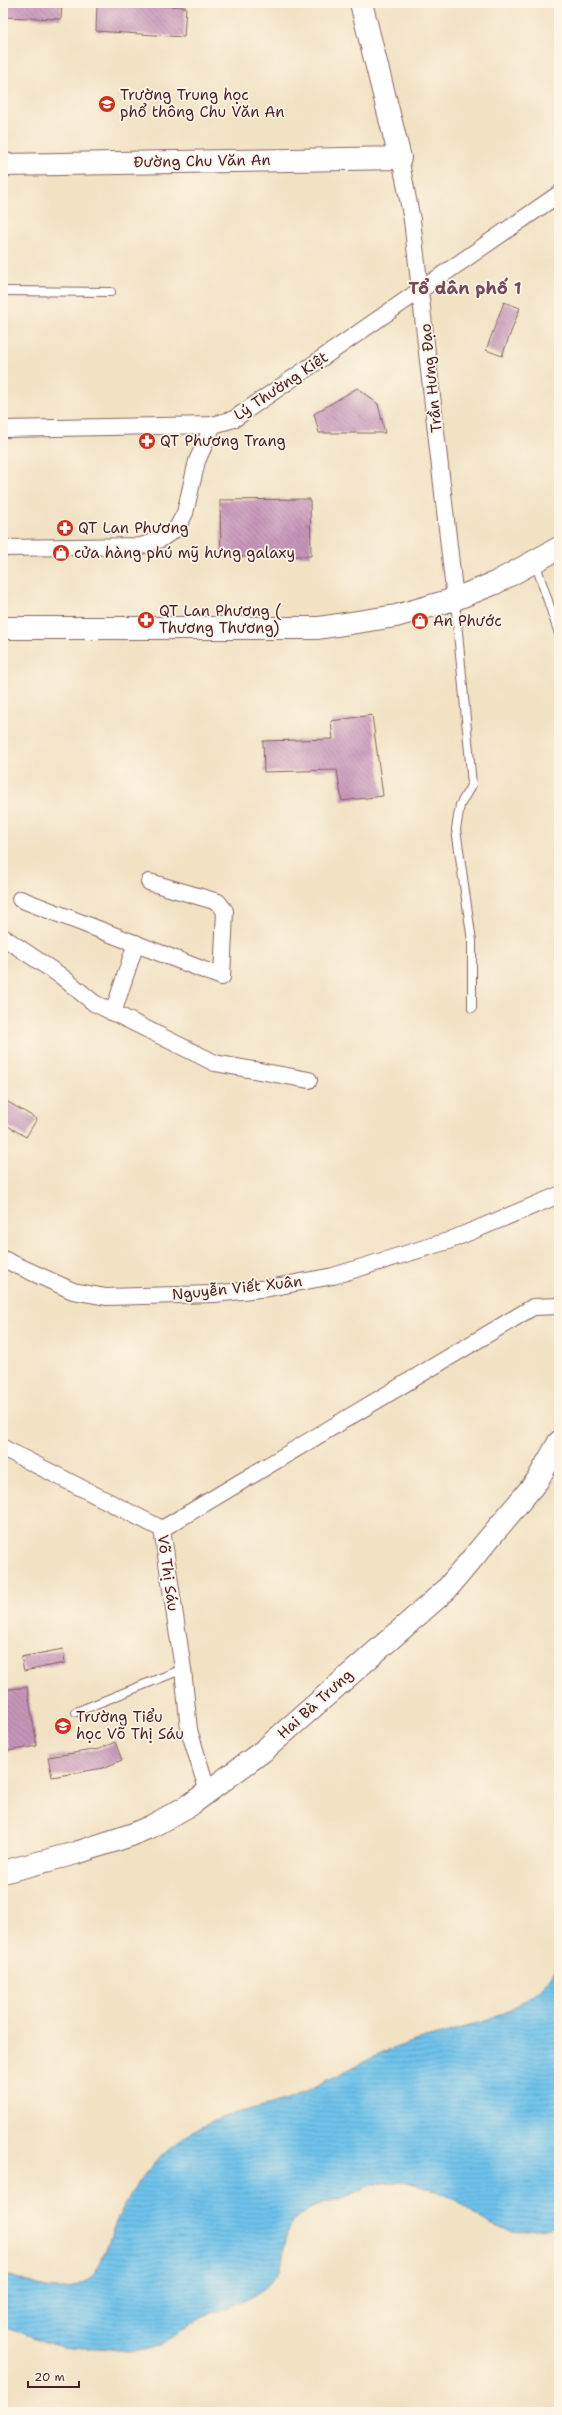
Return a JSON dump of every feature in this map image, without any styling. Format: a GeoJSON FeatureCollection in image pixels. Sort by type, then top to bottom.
{"type":"FeatureCollection","features":[{"type":"Feature","properties":{"kind":"main road"},"geometry":{"type":"LineString","coordinates":[[361,3],[400,158]]}},
{"type":"Feature","properties":{"kind":"main road","name":"Đường Chu Văn An"},"geometry":{"type":"LineString","coordinates":[[3,165],[400,158]]}},
{"type":"Feature","properties":{"kind":"main road"},"geometry":{"type":"LineString","coordinates":[[3,628],[318,628],[396,616],[455,599],[495,583],[559,548]]}},
{"type":"Feature","properties":{"kind":"main road","name":"Hai Bà Trưng"},"geometry":{"type":"LineString","coordinates":[[3,1872],[131,1836],[190,1805],[263,1751],[446,1590],[537,1481],[559,1442]]}},
{"type":"Feature","properties":{"kind":"street","name":"Trần Hưng Đạo"},"geometry":{"type":"LineString","coordinates":[[400,158],[412,220],[421,290],[455,599]]}},
{"type":"Feature","properties":{"kind":"street","name":"Lý Thường Kiệt"},"geometry":{"type":"LineString","coordinates":[[3,429],[213,425],[234,419],[559,194]]}},
{"type":"Feature","properties":{"kind":"street"},"geometry":{"type":"LineString","coordinates":[[3,548],[141,546],[161,539],[177,528],[185,513],[197,461],[213,425]]}},
{"type":"Feature","properties":{"kind":"street"},"geometry":{"type":"LineString","coordinates":[[20,899],[222,978],[225,911],[218,902],[150,882]]}},
{"type":"Feature","properties":{"kind":"street"},"geometry":{"type":"LineString","coordinates":[[3,937],[61,976],[94,1003],[215,1063],[309,1080]]}},
{"type":"Feature","properties":{"kind":"street"},"geometry":{"type":"LineString","coordinates":[[113,1013],[136,944]]}},
{"type":"Feature","properties":{"kind":"street","name":"Nguyễn Viết Xuân"},"geometry":{"type":"LineString","coordinates":[[3,1259],[73,1291],[106,1297],[214,1294],[269,1288],[333,1276],[448,1241],[559,1194]]}},
{"type":"Feature","properties":{"kind":"street"},"geometry":{"type":"LineString","coordinates":[[162,1529],[527,1311],[533,1308],[559,1306]]}},
{"type":"Feature","properties":{"kind":"street","name":"Võ Thị Sáu"},"geometry":{"type":"LineString","coordinates":[[3,1448],[162,1529],[183,1669],[189,1730],[208,1792]]}},
{"type":"Feature","properties":{"kind":"street"},"geometry":{"type":"LineString","coordinates":[[537,1481],[559,1466]]}},
{"type":"Feature","properties":{"kind":"lane"},"geometry":{"type":"LineString","coordinates":[[3,291],[112,292]]}},
{"type":"Feature","properties":{"kind":"lane"},"geometry":{"type":"LineString","coordinates":[[535,562],[559,634]]}},
{"type":"Feature","properties":{"kind":"lane"},"geometry":{"type":"LineString","coordinates":[[455,599],[472,784],[460,805],[456,829],[472,941],[472,1008]]}},
{"type":"Feature","properties":{"kind":"lane"},"geometry":{"type":"LineString","coordinates":[[76,1712],[183,1669]]}},
{"type":"Feature","properties":{"kind":"water"},"geometry":{"type":"Polygon","coordinates":[[[559,1965],[559,2224],[543,2229],[526,2231],[509,2230],[485,2221],[456,2201],[422,2186],[398,2182],[374,2185],[345,2197],[318,2205],[302,2213],[290,2227],[286,2236],[281,2267],[269,2284],[253,2296],[198,2319],[156,2346],[136,2351],[66,2347],[55,2345],[17,2331],[3,2328],[3,2274],[44,2288],[52,2289],[73,2287],[84,2282],[92,2275],[98,2266],[116,2222],[143,2176],[159,2158],[187,2136],[208,2124],[228,2116],[290,2098],[395,2048],[486,2021],[506,2012],[525,2001],[543,1985],[559,1965]]]}},
{"type":"Feature","properties":{"kind":"building"},"geometry":{"type":"Polygon","coordinates":[[[3,3],[62,3],[61,19],[3,17],[3,3]]]}},
{"type":"Feature","properties":{"kind":"building"},"geometry":{"type":"Polygon","coordinates":[[[97,3],[186,7],[184,37],[96,31],[97,3]]]}},
{"type":"Feature","properties":{"kind":"building"},"geometry":{"type":"Polygon","coordinates":[[[504,302],[520,308],[502,356],[486,350],[504,302]]]}},
{"type":"Feature","properties":{"kind":"building"},"geometry":{"type":"Polygon","coordinates":[[[357,388],[378,404],[385,433],[319,433],[314,414],[357,388]]]}},
{"type":"Feature","properties":{"kind":"building"},"geometry":{"type":"Polygon","coordinates":[[[310,499],[311,556],[221,557],[220,500],[310,499]]]}},
{"type":"Feature","properties":{"kind":"building"},"geometry":{"type":"Polygon","coordinates":[[[372,715],[383,796],[342,801],[337,770],[264,772],[263,741],[333,739],[331,721],[372,715]]]}},
{"type":"Feature","properties":{"kind":"building"},"geometry":{"type":"Polygon","coordinates":[[[3,1099],[37,1119],[26,1137],[3,1123],[3,1099]]]}},
{"type":"Feature","properties":{"kind":"building"},"geometry":{"type":"Polygon","coordinates":[[[63,1649],[65,1663],[24,1671],[21,1657],[63,1649]]]}},
{"type":"Feature","properties":{"kind":"building"},"geometry":{"type":"Polygon","coordinates":[[[27,1687],[37,1746],[8,1751],[3,1720],[3,1690],[27,1687]]]}},
{"type":"Feature","properties":{"kind":"building"},"geometry":{"type":"Polygon","coordinates":[[[115,1742],[122,1760],[103,1768],[52,1777],[48,1757],[99,1749],[115,1742]]]}},
{"type":"Feature","properties":{"kind":"place","name":"Trường Trung học phổ thông Chu Văn An"},"geometry":{"type":"Point","coordinates":[107,104]}},
{"type":"Feature","properties":{"kind":"place","name":"QT Phương Trang"},"geometry":{"type":"Point","coordinates":[147,441]}},
{"type":"Feature","properties":{"kind":"place","name":"QT Lan Phương"},"geometry":{"type":"Point","coordinates":[65,528]}},
{"type":"Feature","properties":{"kind":"place","name":"cửa hàng phú mỹ hưng galaxy"},"geometry":{"type":"Point","coordinates":[61,553]}},
{"type":"Feature","properties":{"kind":"place","name":"QT Lan Phương ( Thương Thương)"},"geometry":{"type":"Point","coordinates":[146,620]}},
{"type":"Feature","properties":{"kind":"place","name":"An Phước"},"geometry":{"type":"Point","coordinates":[420,621]}},
{"type":"Feature","properties":{"kind":"place","name":"Trường Tiểu học Võ Thị Sáu"},"geometry":{"type":"Point","coordinates":[63,1726]}},
{"type":"Feature","properties":{"kind":"district","name":"Tổ dân phố 1"},"geometry":{"type":"Point","coordinates":[465,288]}}]}
